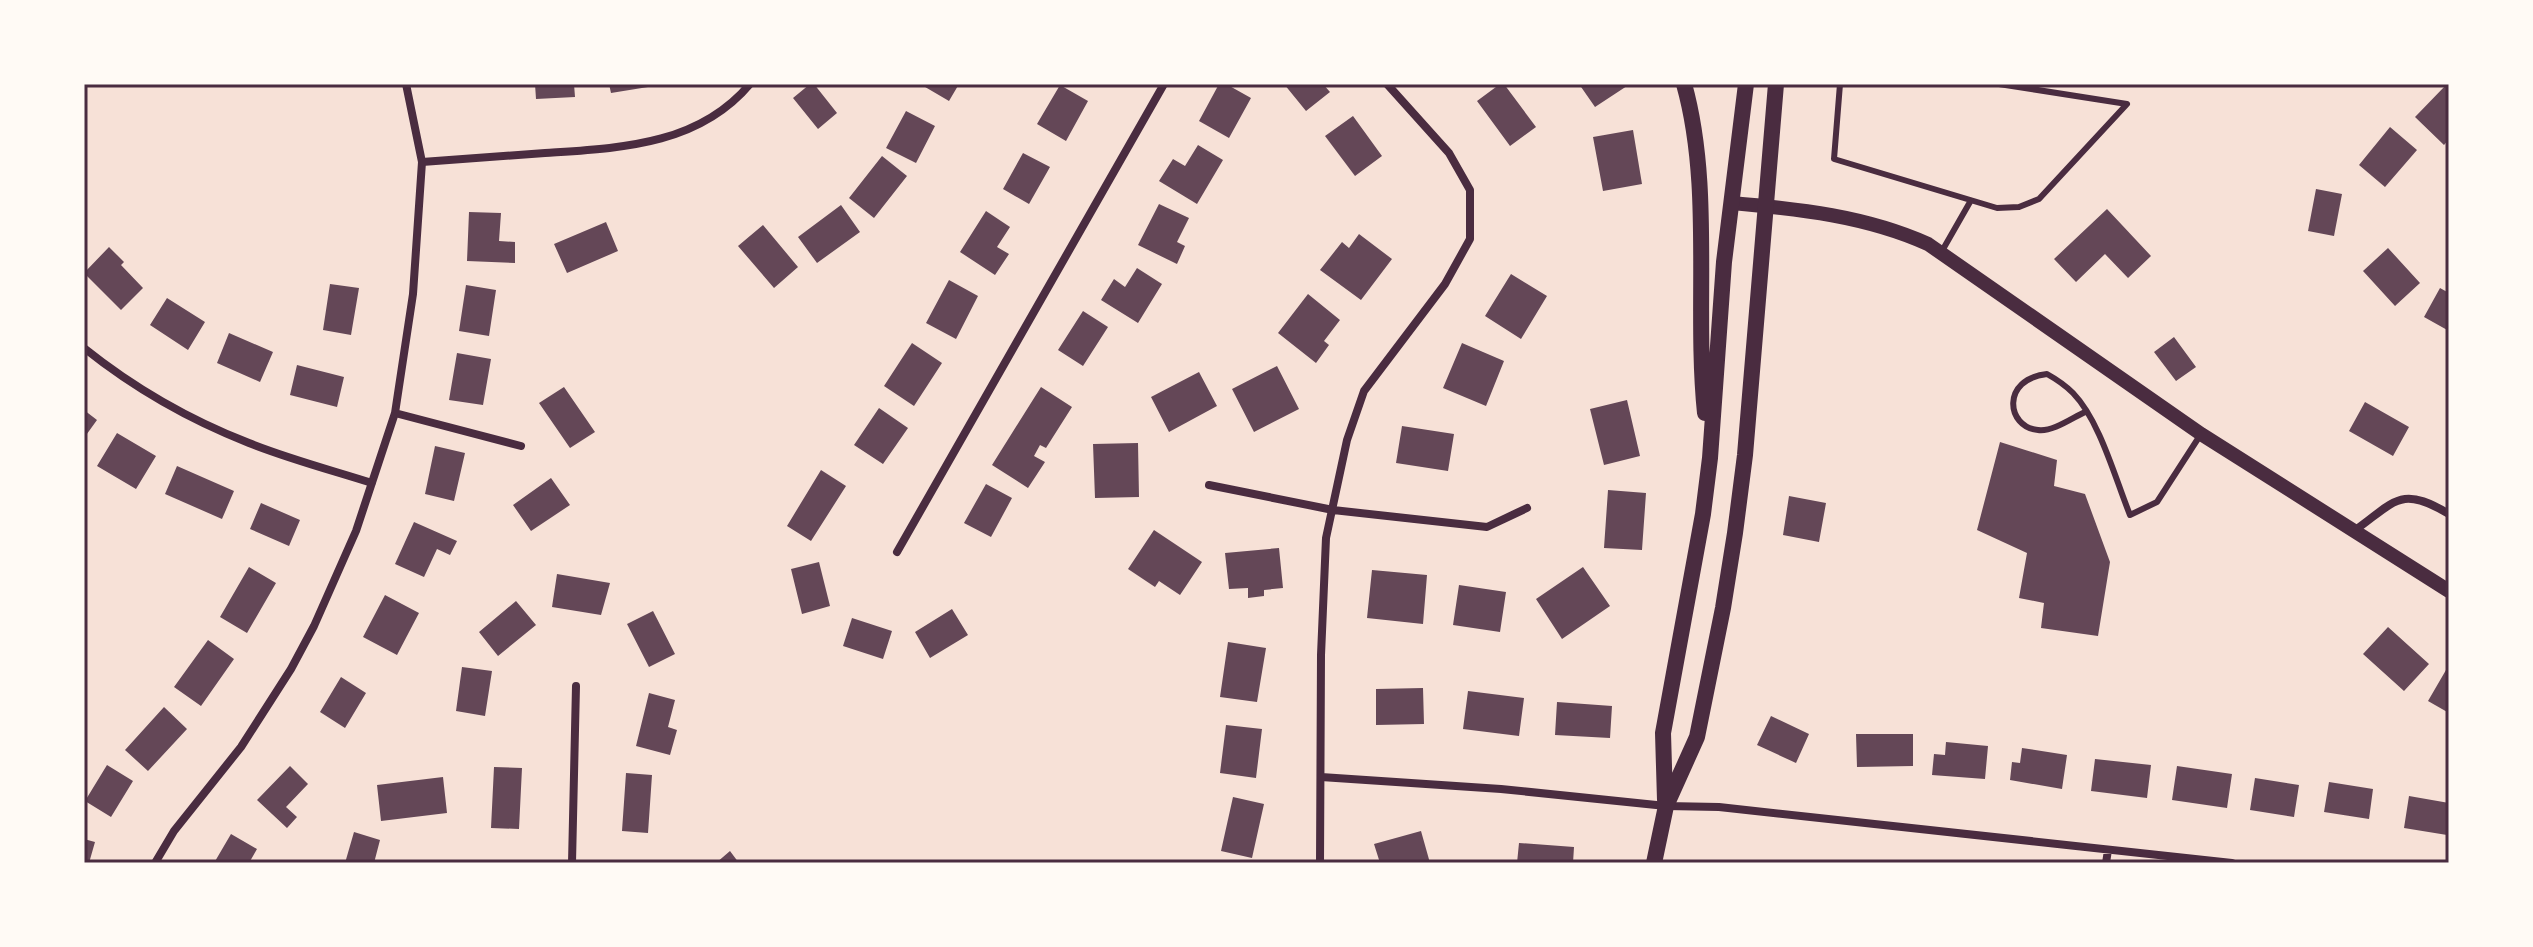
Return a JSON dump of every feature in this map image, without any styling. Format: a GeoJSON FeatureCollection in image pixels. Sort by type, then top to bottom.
{"type":"FeatureCollection","features":[{"type":"Feature","properties":{"kind":"main road"},"geometry":{"type":"LineString","coordinates":[[1684,84],[1693,125],[1697,176],[1702,260],[1701,374],[1710,458]]}},
{"type":"Feature","properties":{"kind":"main road"},"geometry":{"type":"LineString","coordinates":[[1666,806],[1663,733],[1696,561],[1710,458],[1724,262],[1746,84]]}},
{"type":"Feature","properties":{"kind":"main road"},"geometry":{"type":"LineString","coordinates":[[1654,863],[1666,806],[1697,737],[1723,608],[1745,455],[1776,84]]}},
{"type":"Feature","properties":{"kind":"street"},"geometry":{"type":"LineString","coordinates":[[155,863],[174,831],[241,747],[291,669],[336,579],[395,413],[413,294],[422,162],[406,84]]}},
{"type":"Feature","properties":{"kind":"street"},"geometry":{"type":"LineString","coordinates":[[422,162],[629,148],[668,138],[691,128],[738,98],[750,84]]}},
{"type":"Feature","properties":{"kind":"street"},"geometry":{"type":"LineString","coordinates":[[897,552],[1164,84]]}},
{"type":"Feature","properties":{"kind":"street"},"geometry":{"type":"LineString","coordinates":[[1320,863],[1326,538],[1347,440],[1364,391],[1445,284],[1470,239],[1470,190],[1449,153],[1388,85]]}},
{"type":"Feature","properties":{"kind":"street"},"geometry":{"type":"LineString","coordinates":[[1732,203],[1816,211],[1879,226],[1942,251],[2201,434],[2449,591]]}},
{"type":"Feature","properties":{"kind":"street"},"geometry":{"type":"LineString","coordinates":[[84,348],[128,380],[203,422],[250,444],[372,483]]}},
{"type":"Feature","properties":{"kind":"street"},"geometry":{"type":"LineString","coordinates":[[395,413],[521,446]]}},
{"type":"Feature","properties":{"kind":"street"},"geometry":{"type":"LineString","coordinates":[[1209,485],[1333,510],[1487,527],[1527,508]]}},
{"type":"Feature","properties":{"kind":"street"},"geometry":{"type":"LineString","coordinates":[[2354,531],[2389,506],[2411,497],[2427,501],[2449,514]]}},
{"type":"Feature","properties":{"kind":"street"},"geometry":{"type":"LineString","coordinates":[[572,863],[576,686]]}},
{"type":"Feature","properties":{"kind":"street"},"geometry":{"type":"LineString","coordinates":[[1321,777],[1501,789],[1666,806],[1719,807],[2232,863]]}},
{"type":"Feature","properties":{"kind":"street"},"geometry":{"type":"LineString","coordinates":[[2106,863],[2108,850]]}},
{"type":"Feature","properties":{"kind":"lane"},"geometry":{"type":"LineString","coordinates":[[1840,84],[1834,159],[1997,208],[2019,207],[2039,199],[2127,104],[1999,84]]}},
{"type":"Feature","properties":{"kind":"lane"},"geometry":{"type":"LineString","coordinates":[[1942,251],[1970,202]]}},
{"type":"Feature","properties":{"kind":"lane"},"geometry":{"type":"LineString","coordinates":[[2085,412],[2048,430],[2037,430],[2018,418],[2013,405],[2014,393],[2023,381],[2033,375],[2047,374],[2075,394],[2097,432],[2130,515],[2157,502],[2201,434]]}},
{"type":"Feature","properties":{"kind":"building"},"geometry":{"type":"Polygon","coordinates":[[[535,84],[574,84],[575,97],[536,99],[535,84]]]}},
{"type":"Feature","properties":{"kind":"building"},"geometry":{"type":"Polygon","coordinates":[[[609,84],[648,84],[648,87],[611,93],[609,84]]]}},
{"type":"Feature","properties":{"kind":"building"},"geometry":{"type":"Polygon","coordinates":[[[814,84],[837,113],[818,129],[793,98],[814,84]]]}},
{"type":"Feature","properties":{"kind":"building"},"geometry":{"type":"Polygon","coordinates":[[[920,84],[959,84],[949,101],[920,84]]]}},
{"type":"Feature","properties":{"kind":"building"},"geometry":{"type":"Polygon","coordinates":[[[1219,84],[1226,84],[1251,98],[1229,138],[1199,121],[1219,84]]]}},
{"type":"Feature","properties":{"kind":"building"},"geometry":{"type":"Polygon","coordinates":[[[1284,84],[1323,84],[1330,92],[1306,111],[1284,84]]]}},
{"type":"Feature","properties":{"kind":"building"},"geometry":{"type":"Polygon","coordinates":[[[1504,84],[1536,127],[1510,146],[1477,101],[1504,84]]]}},
{"type":"Feature","properties":{"kind":"building"},"geometry":{"type":"Polygon","coordinates":[[[1579,84],[1630,84],[1595,107],[1579,84]]]}},
{"type":"Feature","properties":{"kind":"building"},"geometry":{"type":"Polygon","coordinates":[[[1060,85],[1088,101],[1066,141],[1037,124],[1060,85]]]}},
{"type":"Feature","properties":{"kind":"building"},"geometry":{"type":"Polygon","coordinates":[[[2446,85],[2449,88],[2449,139],[2444,145],[2415,117],[2446,85]]]}},
{"type":"Feature","properties":{"kind":"building"},"geometry":{"type":"Polygon","coordinates":[[[906,111],[935,126],[916,163],[886,148],[906,111]]]}},
{"type":"Feature","properties":{"kind":"building"},"geometry":{"type":"Polygon","coordinates":[[[1353,116],[1382,156],[1355,176],[1325,136],[1353,116]]]}},
{"type":"Feature","properties":{"kind":"building"},"geometry":{"type":"Polygon","coordinates":[[[2390,127],[2417,150],[2385,187],[2359,165],[2390,127]]]}},
{"type":"Feature","properties":{"kind":"building"},"geometry":{"type":"Polygon","coordinates":[[[1633,130],[1642,184],[1603,191],[1593,137],[1633,130]]]}},
{"type":"Feature","properties":{"kind":"building"},"geometry":{"type":"Polygon","coordinates":[[[1198,145],[1223,160],[1197,204],[1159,181],[1173,159],[1185,166],[1198,145]]]}},
{"type":"Feature","properties":{"kind":"building"},"geometry":{"type":"Polygon","coordinates":[[[1023,153],[1050,167],[1029,204],[1003,189],[1023,153]]]}},
{"type":"Feature","properties":{"kind":"building"},"geometry":{"type":"Polygon","coordinates":[[[882,156],[907,176],[874,218],[849,198],[882,156]]]}},
{"type":"Feature","properties":{"kind":"building"},"geometry":{"type":"Polygon","coordinates":[[[2316,189],[2342,194],[2334,236],[2308,231],[2316,189]]]}},
{"type":"Feature","properties":{"kind":"building"},"geometry":{"type":"Polygon","coordinates":[[[1159,204],[1189,218],[1177,242],[1185,246],[1177,264],[1138,245],[1159,204]]]}},
{"type":"Feature","properties":{"kind":"building"},"geometry":{"type":"Polygon","coordinates":[[[841,205],[860,232],[817,263],[798,237],[841,205]]]}},
{"type":"Feature","properties":{"kind":"building"},"geometry":{"type":"Polygon","coordinates":[[[2107,209],[2151,256],[2128,278],[2105,254],[2076,282],[2054,259],[2107,209]]]}},
{"type":"Feature","properties":{"kind":"building"},"geometry":{"type":"Polygon","coordinates":[[[986,211],[1010,227],[997,247],[1009,254],[995,275],[960,252],[986,211]]]}},
{"type":"Feature","properties":{"kind":"building"},"geometry":{"type":"Polygon","coordinates":[[[469,212],[501,213],[499,241],[515,242],[515,263],[467,261],[469,212]]]}},
{"type":"Feature","properties":{"kind":"building"},"geometry":{"type":"Polygon","coordinates":[[[606,222],[618,251],[567,273],[554,244],[606,222]]]}},
{"type":"Feature","properties":{"kind":"building"},"geometry":{"type":"Polygon","coordinates":[[[763,225],[798,267],[774,288],[738,246],[763,225]]]}},
{"type":"Feature","properties":{"kind":"building"},"geometry":{"type":"Polygon","coordinates":[[[1359,234],[1392,259],[1361,300],[1320,270],[1342,242],[1349,248],[1359,234]]]}},
{"type":"Feature","properties":{"kind":"building"},"geometry":{"type":"Polygon","coordinates":[[[109,247],[143,288],[121,310],[84,273],[109,247]]]}},
{"type":"Feature","properties":{"kind":"building"},"geometry":{"type":"Polygon","coordinates":[[[2388,248],[2420,283],[2395,306],[2363,271],[2388,248]]]}},
{"type":"Feature","properties":{"kind":"building"},"geometry":{"type":"Polygon","coordinates":[[[1137,268],[1162,284],[1138,323],[1101,300],[1114,279],[1125,287],[1137,268]]]}},
{"type":"Feature","properties":{"kind":"building"},"geometry":{"type":"Polygon","coordinates":[[[1511,274],[1547,296],[1521,339],[1485,316],[1511,274]]]}},
{"type":"Feature","properties":{"kind":"building"},"geometry":{"type":"Polygon","coordinates":[[[949,280],[978,296],[956,339],[926,323],[949,280]]]}},
{"type":"Feature","properties":{"kind":"building"},"geometry":{"type":"Polygon","coordinates":[[[330,284],[359,288],[351,335],[323,330],[330,284]]]}},
{"type":"Feature","properties":{"kind":"building"},"geometry":{"type":"Polygon","coordinates":[[[466,285],[496,290],[489,336],[459,331],[466,285]]]}},
{"type":"Feature","properties":{"kind":"building"},"geometry":{"type":"Polygon","coordinates":[[[2440,288],[2449,293],[2449,331],[2424,317],[2440,288]]]}},
{"type":"Feature","properties":{"kind":"building"},"geometry":{"type":"Polygon","coordinates":[[[1308,294],[1340,320],[1324,341],[1329,345],[1316,363],[1278,333],[1308,294]]]}},
{"type":"Feature","properties":{"kind":"building"},"geometry":{"type":"Polygon","coordinates":[[[167,298],[205,322],[188,350],[150,325],[167,298]]]}},
{"type":"Feature","properties":{"kind":"building"},"geometry":{"type":"Polygon","coordinates":[[[1083,311],[1108,327],[1083,366],[1058,350],[1083,311]]]}},
{"type":"Feature","properties":{"kind":"building"},"geometry":{"type":"Polygon","coordinates":[[[229,333],[273,352],[260,382],[217,363],[229,333]]]}},
{"type":"Feature","properties":{"kind":"building"},"geometry":{"type":"Polygon","coordinates":[[[2174,337],[2196,367],[2176,381],[2154,352],[2174,337]]]}},
{"type":"Feature","properties":{"kind":"building"},"geometry":{"type":"Polygon","coordinates":[[[912,343],[942,363],[914,406],[884,386],[912,343]]]}},
{"type":"Feature","properties":{"kind":"building"},"geometry":{"type":"Polygon","coordinates":[[[1462,343],[1504,361],[1486,406],[1443,388],[1462,343]]]}},
{"type":"Feature","properties":{"kind":"building"},"geometry":{"type":"Polygon","coordinates":[[[457,353],[491,359],[483,405],[449,400],[457,353]]]}},
{"type":"Feature","properties":{"kind":"building"},"geometry":{"type":"Polygon","coordinates":[[[297,365],[344,377],[337,407],[290,395],[297,365]]]}},
{"type":"Feature","properties":{"kind":"building"},"geometry":{"type":"Polygon","coordinates":[[[1277,366],[1299,409],[1254,432],[1232,389],[1277,366]]]}},
{"type":"Feature","properties":{"kind":"building"},"geometry":{"type":"Polygon","coordinates":[[[1199,372],[1217,406],[1169,432],[1151,397],[1199,372]]]}},
{"type":"Feature","properties":{"kind":"building"},"geometry":{"type":"Polygon","coordinates":[[[564,387],[595,432],[570,448],[539,403],[564,387]]]}},
{"type":"Feature","properties":{"kind":"building"},"geometry":{"type":"Polygon","coordinates":[[[1041,387],[1072,407],[1046,448],[1040,445],[1034,456],[1045,462],[1028,488],[992,465],[1041,387]]]}},
{"type":"Feature","properties":{"kind":"building"},"geometry":{"type":"Polygon","coordinates":[[[1627,400],[1640,456],[1604,465],[1590,409],[1627,400]]]}},
{"type":"Feature","properties":{"kind":"building"},"geometry":{"type":"Polygon","coordinates":[[[2365,402],[2409,427],[2393,456],[2349,431],[2365,402]]]}},
{"type":"Feature","properties":{"kind":"building"},"geometry":{"type":"Polygon","coordinates":[[[879,408],[908,428],[883,464],[854,445],[879,408]]]}},
{"type":"Feature","properties":{"kind":"building"},"geometry":{"type":"Polygon","coordinates":[[[84,410],[97,420],[84,438],[84,410]]]}},
{"type":"Feature","properties":{"kind":"building"},"geometry":{"type":"Polygon","coordinates":[[[1402,426],[1454,434],[1448,471],[1396,463],[1402,426]]]}},
{"type":"Feature","properties":{"kind":"building"},"geometry":{"type":"Polygon","coordinates":[[[117,433],[156,456],[136,489],[97,466],[117,433]]]}},
{"type":"Feature","properties":{"kind":"building"},"geometry":{"type":"Polygon","coordinates":[[[2000,442],[2057,460],[2054,486],[2085,494],[2110,562],[2098,636],[2041,628],[2044,603],[2019,598],[2027,553],[1977,530],[2000,442]]]}},
{"type":"Feature","properties":{"kind":"building"},"geometry":{"type":"Polygon","coordinates":[[[1138,443],[1139,497],[1095,498],[1093,444],[1138,443]]]}},
{"type":"Feature","properties":{"kind":"building"},"geometry":{"type":"Polygon","coordinates":[[[435,446],[465,453],[454,501],[425,494],[435,446]]]}},
{"type":"Feature","properties":{"kind":"building"},"geometry":{"type":"Polygon","coordinates":[[[177,466],[234,491],[222,519],[165,494],[177,466]]]}},
{"type":"Feature","properties":{"kind":"building"},"geometry":{"type":"Polygon","coordinates":[[[821,470],[846,486],[811,541],[787,526],[821,470]]]}},
{"type":"Feature","properties":{"kind":"building"},"geometry":{"type":"Polygon","coordinates":[[[551,478],[570,505],[531,531],[513,505],[551,478]]]}},
{"type":"Feature","properties":{"kind":"building"},"geometry":{"type":"Polygon","coordinates":[[[986,484],[1012,498],[991,537],[964,523],[986,484]]]}},
{"type":"Feature","properties":{"kind":"building"},"geometry":{"type":"Polygon","coordinates":[[[1608,490],[1646,493],[1642,550],[1604,548],[1608,490]]]}},
{"type":"Feature","properties":{"kind":"building"},"geometry":{"type":"Polygon","coordinates":[[[1789,496],[1826,503],[1819,542],[1783,535],[1789,496]]]}},
{"type":"Feature","properties":{"kind":"building"},"geometry":{"type":"Polygon","coordinates":[[[261,503],[300,520],[289,546],[250,529],[261,503]]]}},
{"type":"Feature","properties":{"kind":"building"},"geometry":{"type":"Polygon","coordinates":[[[414,522],[457,541],[450,555],[437,549],[424,577],[395,564],[414,522]]]}},
{"type":"Feature","properties":{"kind":"building"},"geometry":{"type":"Polygon","coordinates":[[[1154,530],[1202,562],[1180,595],[1159,581],[1155,587],[1128,569],[1154,530]]]}},
{"type":"Feature","properties":{"kind":"building"},"geometry":{"type":"Polygon","coordinates":[[[1279,548],[1283,588],[1264,590],[1264,596],[1248,598],[1248,588],[1229,589],[1225,553],[1279,548]]]}},
{"type":"Feature","properties":{"kind":"building"},"geometry":{"type":"Polygon","coordinates":[[[819,562],[830,606],[802,614],[791,569],[819,562]]]}},
{"type":"Feature","properties":{"kind":"building"},"geometry":{"type":"Polygon","coordinates":[[[249,567],[276,583],[247,633],[220,617],[249,567]]]}},
{"type":"Feature","properties":{"kind":"building"},"geometry":{"type":"Polygon","coordinates":[[[1583,567],[1610,606],[1562,639],[1536,599],[1583,567]]]}},
{"type":"Feature","properties":{"kind":"building"},"geometry":{"type":"Polygon","coordinates":[[[1372,570],[1427,575],[1423,624],[1367,618],[1372,570]]]}},
{"type":"Feature","properties":{"kind":"building"},"geometry":{"type":"Polygon","coordinates":[[[557,574],[610,583],[601,615],[552,607],[557,574]]]}},
{"type":"Feature","properties":{"kind":"building"},"geometry":{"type":"Polygon","coordinates":[[[1459,585],[1506,592],[1500,632],[1453,625],[1459,585]]]}},
{"type":"Feature","properties":{"kind":"building"},"geometry":{"type":"Polygon","coordinates":[[[385,595],[419,613],[397,655],[363,637],[385,595]]]}},
{"type":"Feature","properties":{"kind":"building"},"geometry":{"type":"Polygon","coordinates":[[[516,601],[536,625],[498,656],[479,632],[516,601]]]}},
{"type":"Feature","properties":{"kind":"building"},"geometry":{"type":"Polygon","coordinates":[[[952,609],[968,635],[930,658],[915,632],[952,609]]]}},
{"type":"Feature","properties":{"kind":"building"},"geometry":{"type":"Polygon","coordinates":[[[653,611],[675,654],[649,667],[627,624],[653,611]]]}},
{"type":"Feature","properties":{"kind":"building"},"geometry":{"type":"Polygon","coordinates":[[[852,618],[892,631],[883,659],[843,646],[852,618]]]}},
{"type":"Feature","properties":{"kind":"building"},"geometry":{"type":"Polygon","coordinates":[[[2388,627],[2429,664],[2404,691],[2363,654],[2388,627]]]}},
{"type":"Feature","properties":{"kind":"building"},"geometry":{"type":"Polygon","coordinates":[[[208,640],[234,659],[201,706],[174,687],[208,640]]]}},
{"type":"Feature","properties":{"kind":"building"},"geometry":{"type":"Polygon","coordinates":[[[1228,642],[1266,648],[1257,702],[1220,697],[1228,642]]]}},
{"type":"Feature","properties":{"kind":"building"},"geometry":{"type":"Polygon","coordinates":[[[462,667],[492,671],[485,716],[456,711],[462,667]]]}},
{"type":"Feature","properties":{"kind":"building"},"geometry":{"type":"Polygon","coordinates":[[[2446,670],[2449,672],[2449,713],[2428,701],[2446,670]]]}},
{"type":"Feature","properties":{"kind":"building"},"geometry":{"type":"Polygon","coordinates":[[[341,677],[366,693],[345,728],[320,712],[341,677]]]}},
{"type":"Feature","properties":{"kind":"building"},"geometry":{"type":"Polygon","coordinates":[[[1423,688],[1424,724],[1376,725],[1376,689],[1423,688]]]}},
{"type":"Feature","properties":{"kind":"building"},"geometry":{"type":"Polygon","coordinates":[[[1468,691],[1524,698],[1519,736],[1463,729],[1468,691]]]}},
{"type":"Feature","properties":{"kind":"building"},"geometry":{"type":"Polygon","coordinates":[[[649,693],[675,700],[668,727],[677,730],[670,755],[636,746],[649,693]]]}},
{"type":"Feature","properties":{"kind":"building"},"geometry":{"type":"Polygon","coordinates":[[[1557,702],[1612,706],[1610,738],[1555,735],[1557,702]]]}},
{"type":"Feature","properties":{"kind":"building"},"geometry":{"type":"Polygon","coordinates":[[[164,707],[187,729],[148,771],[125,750],[164,707]]]}},
{"type":"Feature","properties":{"kind":"building"},"geometry":{"type":"Polygon","coordinates":[[[1771,716],[1809,734],[1796,763],[1757,745],[1771,716]]]}},
{"type":"Feature","properties":{"kind":"building"},"geometry":{"type":"Polygon","coordinates":[[[1226,725],[1262,729],[1256,778],[1220,773],[1226,725]]]}},
{"type":"Feature","properties":{"kind":"building"},"geometry":{"type":"Polygon","coordinates":[[[1856,734],[1913,734],[1913,766],[1857,767],[1856,734]]]}},
{"type":"Feature","properties":{"kind":"building"},"geometry":{"type":"Polygon","coordinates":[[[1946,742],[1988,746],[1985,779],[1932,775],[1934,754],[1945,755],[1946,742]]]}},
{"type":"Feature","properties":{"kind":"building"},"geometry":{"type":"Polygon","coordinates":[[[2022,748],[2067,755],[2062,789],[2010,780],[2012,762],[2020,763],[2022,748]]]}},
{"type":"Feature","properties":{"kind":"building"},"geometry":{"type":"Polygon","coordinates":[[[2095,759],[2151,765],[2147,798],[2091,791],[2095,759]]]}},
{"type":"Feature","properties":{"kind":"building"},"geometry":{"type":"Polygon","coordinates":[[[107,765],[133,781],[111,817],[85,801],[107,765]]]}},
{"type":"Feature","properties":{"kind":"building"},"geometry":{"type":"Polygon","coordinates":[[[290,766],[308,784],[286,807],[297,817],[287,828],[257,800],[290,766]]]}},
{"type":"Feature","properties":{"kind":"building"},"geometry":{"type":"Polygon","coordinates":[[[2177,766],[2232,774],[2227,808],[2172,800],[2177,766]]]}},
{"type":"Feature","properties":{"kind":"building"},"geometry":{"type":"Polygon","coordinates":[[[494,767],[522,768],[519,829],[491,828],[494,767]]]}},
{"type":"Feature","properties":{"kind":"building"},"geometry":{"type":"Polygon","coordinates":[[[626,773],[652,775],[648,833],[622,831],[626,773]]]}},
{"type":"Feature","properties":{"kind":"building"},"geometry":{"type":"Polygon","coordinates":[[[443,777],[447,813],[381,821],[377,785],[443,777]]]}},
{"type":"Feature","properties":{"kind":"building"},"geometry":{"type":"Polygon","coordinates":[[[2255,778],[2299,785],[2294,817],[2250,810],[2255,778]]]}},
{"type":"Feature","properties":{"kind":"building"},"geometry":{"type":"Polygon","coordinates":[[[2329,782],[2373,789],[2369,819],[2324,812],[2329,782]]]}},
{"type":"Feature","properties":{"kind":"building"},"geometry":{"type":"Polygon","coordinates":[[[2409,796],[2449,803],[2447,835],[2404,828],[2409,796]]]}},
{"type":"Feature","properties":{"kind":"building"},"geometry":{"type":"Polygon","coordinates":[[[1233,797],[1264,804],[1252,858],[1221,851],[1233,797]]]}},
{"type":"Feature","properties":{"kind":"building"},"geometry":{"type":"Polygon","coordinates":[[[1421,831],[1430,863],[1380,863],[1374,844],[1421,831]]]}},
{"type":"Feature","properties":{"kind":"building"},"geometry":{"type":"Polygon","coordinates":[[[354,832],[380,840],[374,863],[345,863],[354,832]]]}},
{"type":"Feature","properties":{"kind":"building"},"geometry":{"type":"Polygon","coordinates":[[[231,834],[257,849],[249,863],[214,863],[231,834]]]}},
{"type":"Feature","properties":{"kind":"building"},"geometry":{"type":"Polygon","coordinates":[[[84,839],[95,842],[89,863],[84,863],[84,839]]]}},
{"type":"Feature","properties":{"kind":"building"},"geometry":{"type":"Polygon","coordinates":[[[1519,843],[1574,847],[1573,863],[1517,863],[1519,843]]]}},
{"type":"Feature","properties":{"kind":"building"},"geometry":{"type":"Polygon","coordinates":[[[730,851],[739,863],[716,863],[730,851]]]}}]}
